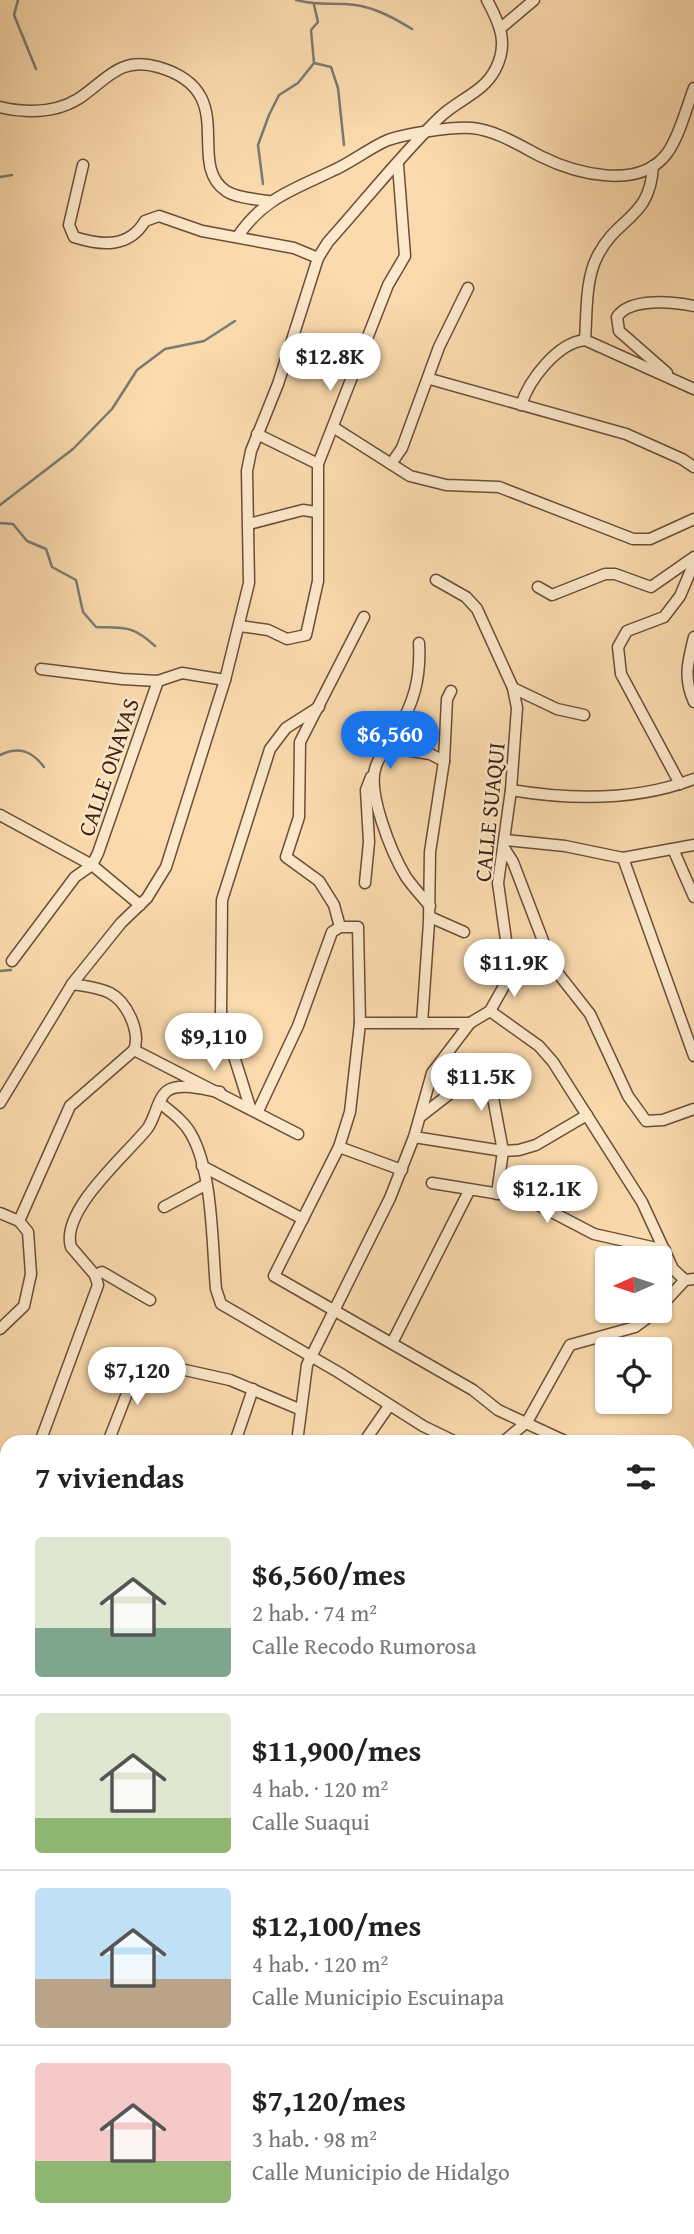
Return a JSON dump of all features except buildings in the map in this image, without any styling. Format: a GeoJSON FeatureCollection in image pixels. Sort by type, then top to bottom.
{"type":"FeatureCollection","features":[{"type":"Feature","properties":{"kind":"street"},"geometry":{"type":"LineString","coordinates":[[0,1103],[72,984],[96,952],[159,883],[225,680],[250,583],[247,471],[318,258],[328,242],[440,117],[486,85],[502,52],[502,27],[488,0]]}},
{"type":"Feature","properties":{"kind":"street"},"geometry":{"type":"LineString","coordinates":[[502,27],[534,0]]}},
{"type":"Feature","properties":{"kind":"street"},"geometry":{"type":"LineString","coordinates":[[0,107],[37,112],[55,108],[76,100],[117,69],[134,63],[158,67],[186,78],[203,99],[209,129],[209,161],[216,182],[229,193],[268,201]]}},
{"type":"Feature","properties":{"kind":"street"},"geometry":{"type":"LineString","coordinates":[[238,236],[268,201],[336,170],[388,141],[425,134],[472,128],[490,132],[560,166],[583,173],[624,174],[653,166],[667,153],[694,88]]}},
{"type":"Feature","properties":{"kind":"street"},"geometry":{"type":"LineString","coordinates":[[83,165],[69,225],[75,237],[88,242],[118,243],[137,234],[151,216],[159,216],[202,231],[294,248],[318,258]]}},
{"type":"Feature","properties":{"kind":"street"},"geometry":{"type":"LineString","coordinates":[[240,626],[268,630],[287,639],[306,635],[309,628],[318,581],[318,464],[388,285],[405,256],[398,165]]}},
{"type":"Feature","properties":{"kind":"street"},"geometry":{"type":"LineString","coordinates":[[585,340],[588,295],[596,259],[612,234],[646,202],[651,189],[653,166]]}},
{"type":"Feature","properties":{"kind":"street"},"geometry":{"type":"LineString","coordinates":[[391,464],[402,448],[430,379],[439,347],[468,288]]}},
{"type":"Feature","properties":{"kind":"street"},"geometry":{"type":"LineString","coordinates":[[671,377],[619,331],[617,317],[628,308],[658,302],[694,306]]}},
{"type":"Feature","properties":{"kind":"street"},"geometry":{"type":"LineString","coordinates":[[521,405],[534,376],[564,346],[585,340],[671,377],[694,390]]}},
{"type":"Feature","properties":{"kind":"street"},"geometry":{"type":"LineString","coordinates":[[430,379],[626,433],[694,467]]}},
{"type":"Feature","properties":{"kind":"street"},"geometry":{"type":"LineString","coordinates":[[333,426],[410,476],[446,485],[499,487],[633,539],[650,539],[694,519]]}},
{"type":"Feature","properties":{"kind":"street"},"geometry":{"type":"LineString","coordinates":[[257,435],[318,464]]}},
{"type":"Feature","properties":{"kind":"street"},"geometry":{"type":"LineString","coordinates":[[249,524],[303,510],[316,512]]}},
{"type":"Feature","properties":{"kind":"street"},"geometry":{"type":"LineString","coordinates":[[538,587],[552,595],[595,577],[615,574],[651,587],[694,557]]}},
{"type":"Feature","properties":{"kind":"street"},"geometry":{"type":"LineString","coordinates":[[680,784],[621,674],[618,647],[627,631],[656,622],[673,606],[694,563]]}},
{"type":"Feature","properties":{"kind":"street","name":"CALLE SUAQUI"},"geometry":{"type":"LineString","coordinates":[[436,580],[466,597],[477,609],[513,688],[517,722],[505,844],[498,883],[506,940],[504,986],[490,1011]]}},
{"type":"Feature","properties":{"kind":"street"},"geometry":{"type":"LineString","coordinates":[[340,927],[334,905],[318,881],[286,857],[299,817],[299,746],[364,617]]}},
{"type":"Feature","properties":{"kind":"street"},"geometry":{"type":"LineString","coordinates":[[694,637],[686,669],[687,686],[694,702]]}},
{"type":"Feature","properties":{"kind":"street"},"geometry":{"type":"LineString","coordinates":[[365,883],[369,842],[366,790],[386,747],[410,709],[419,682],[419,643]]}},
{"type":"Feature","properties":{"kind":"street"},"geometry":{"type":"LineString","coordinates":[[41,669],[158,681],[182,673],[225,680]]}},
{"type":"Feature","properties":{"kind":"street","name":"CALLE ONAVAS"},"geometry":{"type":"LineString","coordinates":[[12,961],[75,877],[92,865],[113,818],[158,681]]}},
{"type":"Feature","properties":{"kind":"street"},"geometry":{"type":"LineString","coordinates":[[513,688],[557,709],[584,715]]}},
{"type":"Feature","properties":{"kind":"street"},"geometry":{"type":"LineString","coordinates":[[422,1023],[430,911],[430,852],[444,761],[447,699],[451,691]]}},
{"type":"Feature","properties":{"kind":"street"},"geometry":{"type":"LineString","coordinates":[[254,1109],[221,1015],[222,900],[270,750],[286,728],[319,707]]}},
{"type":"Feature","properties":{"kind":"street"},"geometry":{"type":"LineString","coordinates":[[386,747],[430,754],[444,761]]}},
{"type":"Feature","properties":{"kind":"street"},"geometry":{"type":"LineString","coordinates":[[373,774],[377,802],[398,862],[407,879],[430,911],[464,932]]}},
{"type":"Feature","properties":{"kind":"street"},"geometry":{"type":"LineString","coordinates":[[511,790],[578,797],[657,791],[694,779]]}},
{"type":"Feature","properties":{"kind":"street"},"geometry":{"type":"LineString","coordinates":[[0,815],[92,865],[140,905]]}},
{"type":"Feature","properties":{"kind":"street"},"geometry":{"type":"LineString","coordinates":[[694,845],[623,858],[565,846],[505,844],[553,967],[590,1014],[628,1096],[646,1121],[663,1120],[694,1109]]}},
{"type":"Feature","properties":{"kind":"street"},"geometry":{"type":"LineString","coordinates":[[673,849],[694,897]]}},
{"type":"Feature","properties":{"kind":"street"},"geometry":{"type":"LineString","coordinates":[[623,858],[694,1056]]}},
{"type":"Feature","properties":{"kind":"street"},"geometry":{"type":"LineString","coordinates":[[254,1109],[298,1026],[332,932],[340,927],[358,927],[361,932],[360,1023],[353,1098],[339,1147],[274,1276],[473,1390],[498,1410],[553,1435]]}},
{"type":"Feature","properties":{"kind":"street"},"geometry":{"type":"LineString","coordinates":[[19,1221],[70,1106],[130,1052],[135,1034],[122,1003],[111,993],[72,984]]}},
{"type":"Feature","properties":{"kind":"street"},"geometry":{"type":"LineString","coordinates":[[298,1435],[299,1409],[310,1356],[375,1233],[402,1170],[421,1116],[432,1073],[470,1023],[490,1011],[530,1039],[554,1062],[642,1202],[662,1246]]}},
{"type":"Feature","properties":{"kind":"street"},"geometry":{"type":"LineString","coordinates":[[360,1023],[470,1023]]}},
{"type":"Feature","properties":{"kind":"street"},"geometry":{"type":"LineString","coordinates":[[130,1052],[254,1109],[298,1134]]}},
{"type":"Feature","properties":{"kind":"street"},"geometry":{"type":"LineString","coordinates":[[421,1116],[470,1078],[485,1079],[491,1087],[503,1151],[497,1194]]}},
{"type":"Feature","properties":{"kind":"street"},"geometry":{"type":"LineString","coordinates":[[43,1435],[97,1292],[95,1275],[73,1251],[69,1230],[82,1204],[147,1129],[164,1094],[176,1088],[220,1093]]}},
{"type":"Feature","properties":{"kind":"street"},"geometry":{"type":"LineString","coordinates":[[160,1103],[187,1127],[202,1166],[216,1289],[221,1304],[441,1435]]}},
{"type":"Feature","properties":{"kind":"street"},"geometry":{"type":"LineString","coordinates":[[414,1136],[503,1151],[536,1145],[587,1115]]}},
{"type":"Feature","properties":{"kind":"street"},"geometry":{"type":"LineString","coordinates":[[339,1147],[402,1170]]}},
{"type":"Feature","properties":{"kind":"street"},"geometry":{"type":"LineString","coordinates":[[202,1166],[303,1219]]}},
{"type":"Feature","properties":{"kind":"street"},"geometry":{"type":"LineString","coordinates":[[432,1184],[525,1198],[543,1205],[594,1234],[646,1246]]}},
{"type":"Feature","properties":{"kind":"street"},"geometry":{"type":"LineString","coordinates":[[164,1207],[205,1185]]}},
{"type":"Feature","properties":{"kind":"street"},"geometry":{"type":"LineString","coordinates":[[393,1343],[469,1191]]}},
{"type":"Feature","properties":{"kind":"street"},"geometry":{"type":"LineString","coordinates":[[0,1213],[19,1221],[28,1232],[31,1287],[18,1315],[0,1329]]}},
{"type":"Feature","properties":{"kind":"street"},"geometry":{"type":"LineString","coordinates":[[672,1267],[690,1279],[672,1296]]}},
{"type":"Feature","properties":{"kind":"street"},"geometry":{"type":"LineString","coordinates":[[95,1275],[102,1272],[150,1300]]}},
{"type":"Feature","properties":{"kind":"street"},"geometry":{"type":"LineString","coordinates":[[511,1435],[527,1422],[569,1345],[635,1327],[640,1323]]}},
{"type":"Feature","properties":{"kind":"street"},"geometry":{"type":"LineString","coordinates":[[111,1435],[140,1360],[217,1376],[299,1409]]}},
{"type":"Feature","properties":{"kind":"street"},"geometry":{"type":"LineString","coordinates":[[237,1435],[253,1389]]}},
{"type":"Feature","properties":{"kind":"street"},"geometry":{"type":"LineString","coordinates":[[369,1435],[389,1406]]}},
{"type":"Feature","properties":{"kind":"waterway"},"geometry":{"type":"LineString","coordinates":[[18,0],[14,15],[36,69]]}},
{"type":"Feature","properties":{"kind":"waterway"},"geometry":{"type":"LineString","coordinates":[[296,0],[363,6],[412,29]]}},
{"type":"Feature","properties":{"kind":"waterway"},"geometry":{"type":"LineString","coordinates":[[263,184],[258,145],[269,115],[279,95],[298,83],[314,63],[311,30],[318,22],[314,5]]}},
{"type":"Feature","properties":{"kind":"waterway"},"geometry":{"type":"LineString","coordinates":[[314,63],[331,67],[338,88],[344,145]]}},
{"type":"Feature","properties":{"kind":"waterway"},"geometry":{"type":"LineString","coordinates":[[0,177],[12,175]]}},
{"type":"Feature","properties":{"kind":"waterway"},"geometry":{"type":"LineString","coordinates":[[0,505],[73,449],[112,409],[137,370],[165,349],[204,341],[235,321]]}},
{"type":"Feature","properties":{"kind":"waterway"},"geometry":{"type":"LineString","coordinates":[[0,523],[13,524],[27,541],[46,549],[52,567],[76,580],[83,612],[96,627],[128,629],[140,634],[155,646]]}},
{"type":"Feature","properties":{"kind":"waterway"},"geometry":{"type":"LineString","coordinates":[[0,755],[13,751],[25,752],[35,757],[44,767]]}},
{"type":"Feature","properties":{"kind":"waterway"},"geometry":{"type":"LineString","coordinates":[[0,971],[11,970]]}}]}
